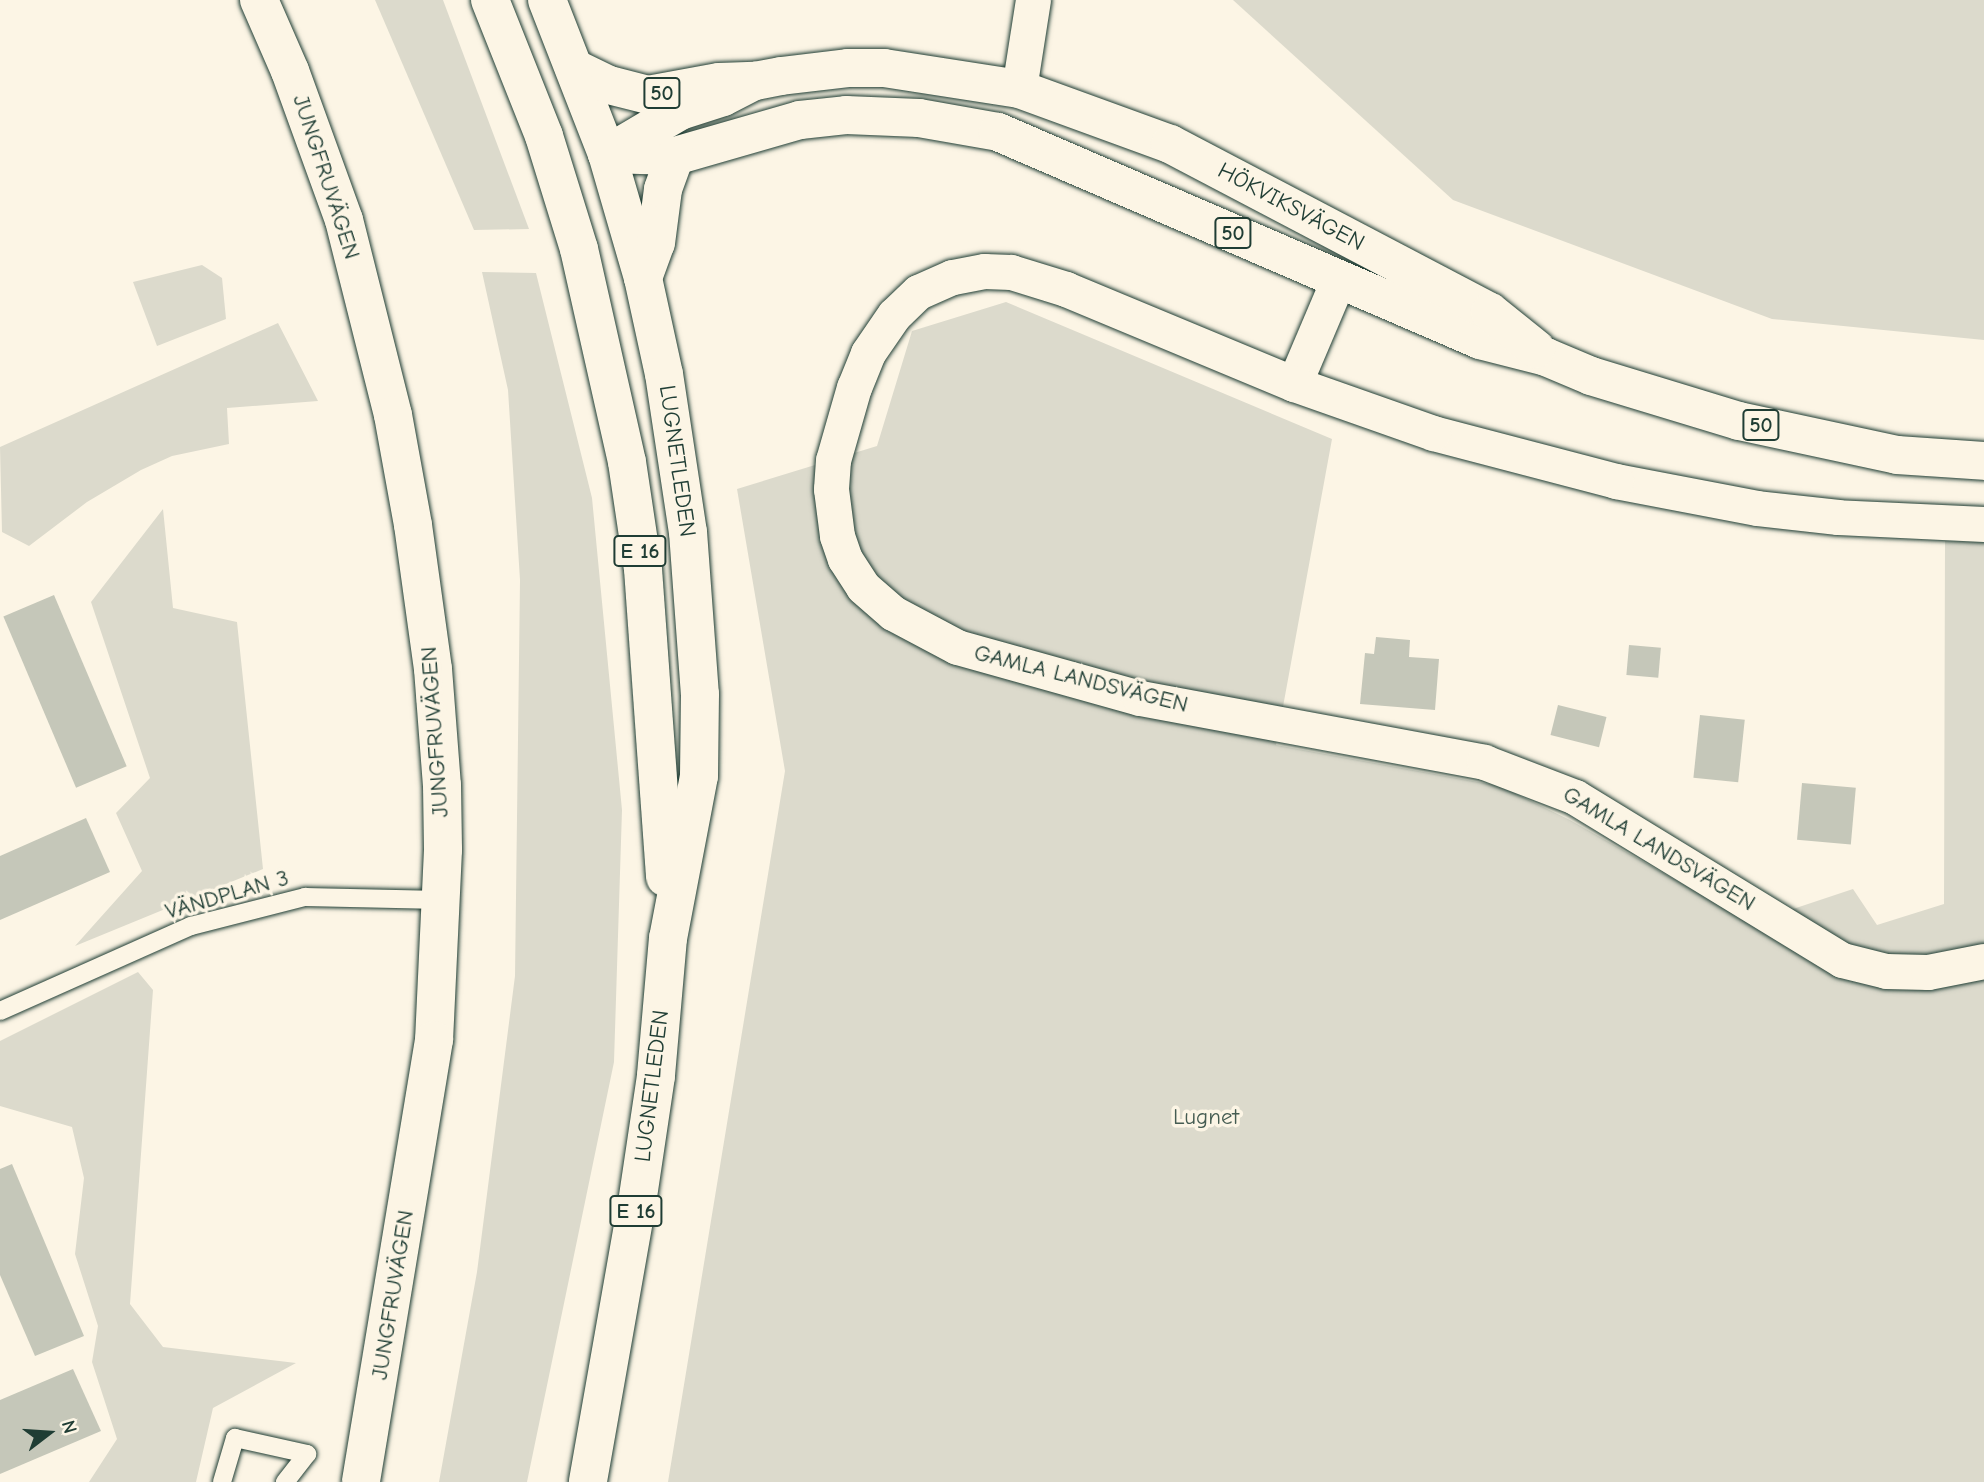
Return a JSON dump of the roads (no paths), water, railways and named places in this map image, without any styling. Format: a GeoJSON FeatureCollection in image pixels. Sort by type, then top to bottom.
{"type":"FeatureCollection","features":[{"type":"Feature","properties":{"kind":"main road","name":"JUNGFRUVÄGEN"},"geometry":{"type":"LineString","coordinates":[[259,0],[290,71],[344,220],[393,415],[413,525],[433,668],[442,785],[441,900],[434,1040],[361,1482]]}},
{"type":"Feature","properties":{"kind":"main road","name":"LUGNETLEDEN"},"geometry":{"type":"LineString","coordinates":[[490,0],[556,172],[596,317],[633,502],[643,569],[659,760],[668,938]]}},
{"type":"Feature","properties":{"kind":"main road","name":"LUGNETLEDEN"},"geometry":{"type":"LineString","coordinates":[[547,0],[607,154],[643,278],[664,374],[688,532],[700,694],[699,776],[668,938],[656,1076],[588,1482]]}},
{"type":"Feature","properties":{"kind":"main road","name":"50"},"geometry":{"type":"LineString","coordinates":[[575,68],[609,85],[648,95],[719,82],[755,81]]}},
{"type":"Feature","properties":{"kind":"main road","name":"HÖKVIKSVÄGEN"},"geometry":{"type":"LineString","coordinates":[[607,154],[680,111],[723,97],[755,81],[848,68],[884,68],[1020,89],[1170,144],[1490,312],[1546,357]]}},
{"type":"Feature","properties":{"kind":"main road"},"geometry":{"type":"LineString","coordinates":[[1010,137],[1020,89]]}},
{"type":"Feature","properties":{"kind":"main road","name":"HÖKVIKSVÄGEN"},"geometry":{"type":"LineString","coordinates":[[607,154],[675,156],[788,123],[846,115],[919,118],[998,132],[1480,340],[1546,357],[1591,376],[1739,421],[1897,454],[1984,461]]}},
{"type":"Feature","properties":{"kind":"main road"},"geometry":{"type":"LineString","coordinates":[[556,172],[607,154]]}},
{"type":"Feature","properties":{"kind":"main road"},"geometry":{"type":"LineString","coordinates":[[643,278],[656,243],[663,189],[675,156]]}},
{"type":"Feature","properties":{"kind":"main road"},"geometry":{"type":"LineString","coordinates":[[1339,278],[1357,242]]}},
{"type":"Feature","properties":{"kind":"street"},"geometry":{"type":"LineString","coordinates":[[1020,89],[1032,0]]}},
{"type":"Feature","properties":{"kind":"street","name":"GAMLA LANDSVÄGEN"},"geometry":{"type":"LineString","coordinates":[[1984,524],[1838,517],[1757,508],[1616,481],[1433,433],[1294,384],[1066,289],[1011,272],[984,271],[951,277],[918,292],[894,315],[868,353],[858,375],[832,460],[831,489],[837,536],[845,559],[863,587],[893,613],[957,647],[1140,698],[1484,762],[1575,796],[1842,960],[1886,971],[1928,972],[1984,961]]}},
{"type":"Feature","properties":{"kind":"street"},"geometry":{"type":"LineString","coordinates":[[1294,384],[1339,278]]}},
{"type":"Feature","properties":{"kind":"lane","name":"VÄNDPLAN 3"},"geometry":{"type":"LineString","coordinates":[[0,1011],[191,926],[305,897],[441,900]]}},
{"type":"Feature","properties":{"kind":"lane"},"geometry":{"type":"LineString","coordinates":[[222,1482],[235,1438],[307,1454],[285,1482]]}},
{"type":"Feature","properties":{"kind":"park label","name":"Lugnet"},"geometry":{"type":"Point","coordinates":[1206,1117]}}]}
